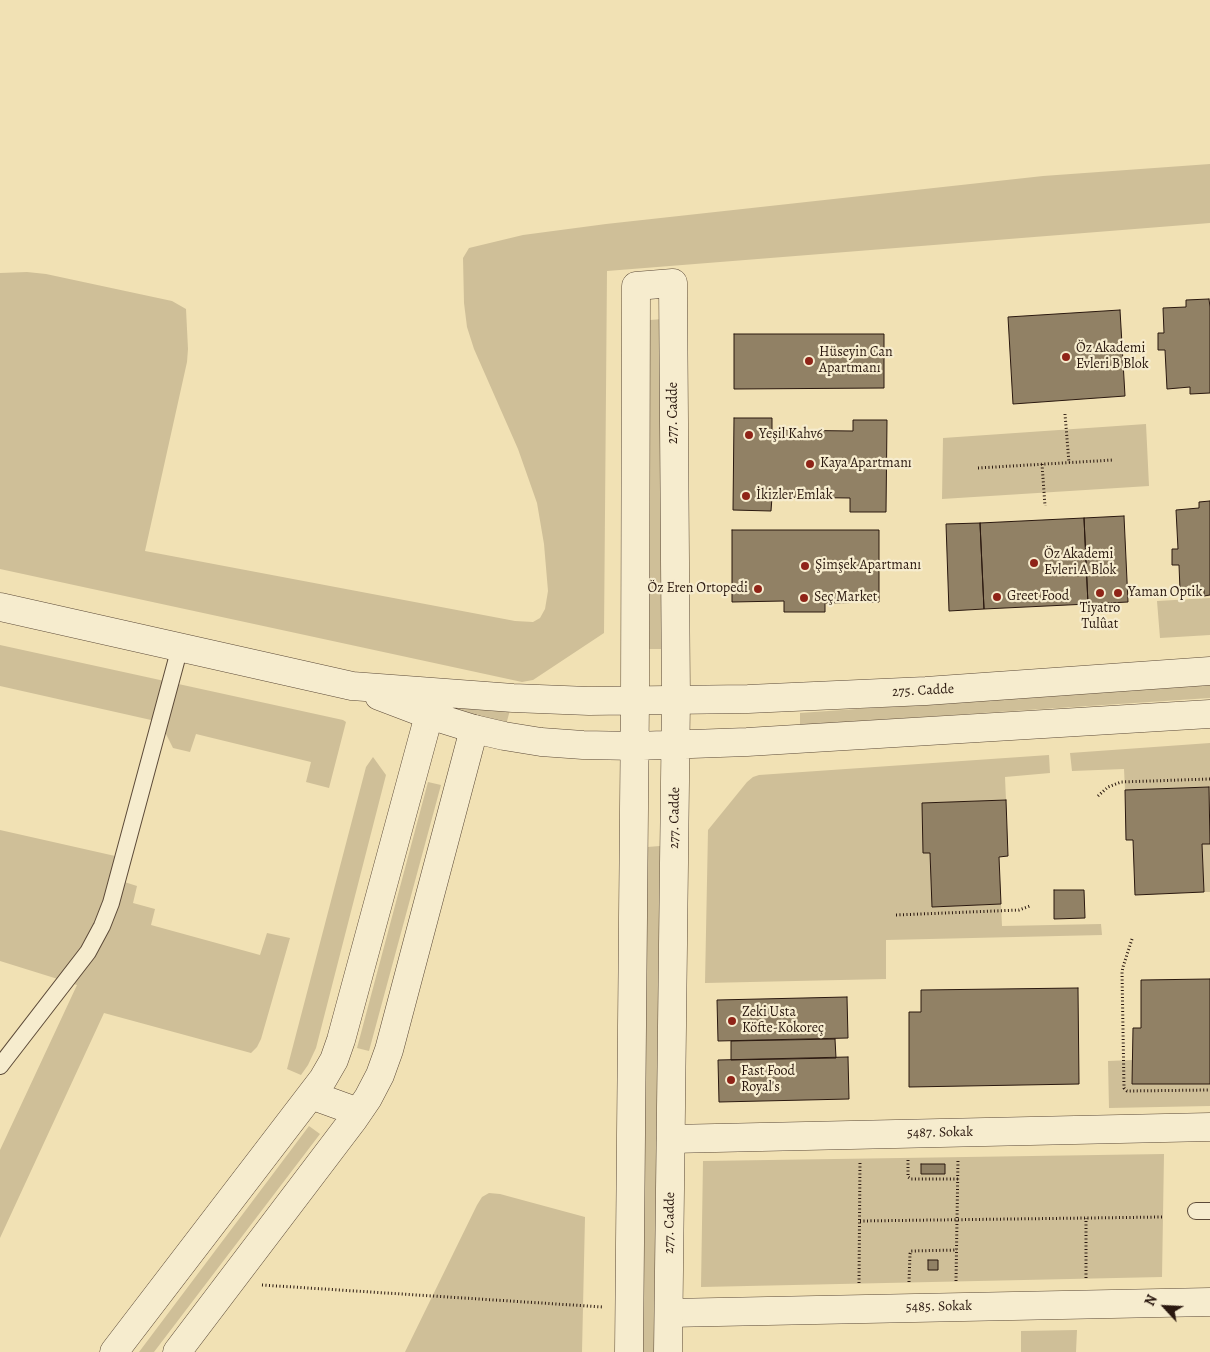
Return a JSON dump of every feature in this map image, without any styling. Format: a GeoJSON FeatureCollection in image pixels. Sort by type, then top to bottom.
{"type":"FeatureCollection","features":[{"type":"Feature","properties":{"kind":"street","name":"277. Cadde"},"geometry":{"type":"LineString","coordinates":[[635,700],[636,286],[674,283],[676,745],[668,1352]]}},
{"type":"Feature","properties":{"kind":"street"},"geometry":{"type":"LineString","coordinates":[[0,607],[352,686],[429,715],[474,729],[541,742],[636,746],[757,742],[1210,714]]}},
{"type":"Feature","properties":{"kind":"street","name":"275. Cadde"},"geometry":{"type":"LineString","coordinates":[[352,686],[513,698],[589,701],[748,699],[926,691],[1210,671]]}},
{"type":"Feature","properties":{"kind":"street"},"geometry":{"type":"LineString","coordinates":[[628,1352],[635,700]]}},
{"type":"Feature","properties":{"kind":"street"},"geometry":{"type":"LineString","coordinates":[[114,1352],[311,1095],[334,1060],[429,715]]}},
{"type":"Feature","properties":{"kind":"street"},"geometry":{"type":"LineString","coordinates":[[176,1352],[358,1112],[380,1075],[389,1050],[474,729]]}},
{"type":"Feature","properties":{"kind":"street"},"geometry":{"type":"LineString","coordinates":[[311,1095],[358,1112]]}},
{"type":"Feature","properties":{"kind":"street","name":"5487. Sokak"},"geometry":{"type":"LineString","coordinates":[[671,1139],[1210,1127]]}},
{"type":"Feature","properties":{"kind":"street","name":"5485. Sokak"},"geometry":{"type":"LineString","coordinates":[[669,1313],[1210,1302]]}},
{"type":"Feature","properties":{"kind":"lane"},"geometry":{"type":"LineString","coordinates":[[0,1066],[88,952],[102,926],[111,903],[180,647]]}},
{"type":"Feature","properties":{"kind":"path"},"geometry":{"type":"LineString","coordinates":[[1065,414],[1069,462]]}},
{"type":"Feature","properties":{"kind":"path"},"geometry":{"type":"LineString","coordinates":[[978,468],[1113,460]]}},
{"type":"Feature","properties":{"kind":"path"},"geometry":{"type":"LineString","coordinates":[[1042,464],[1045,506]]}},
{"type":"Feature","properties":{"kind":"path"},"geometry":{"type":"LineString","coordinates":[[1098,796],[1108,786],[1122,782],[1210,779]]}},
{"type":"Feature","properties":{"kind":"path"},"geometry":{"type":"LineString","coordinates":[[896,915],[1019,910],[1030,906]]}},
{"type":"Feature","properties":{"kind":"path"},"geometry":{"type":"LineString","coordinates":[[1132,938],[1122,972],[1124,1088],[1127,1091],[1210,1090]]}},
{"type":"Feature","properties":{"kind":"path"},"geometry":{"type":"LineString","coordinates":[[908,1158],[908,1177],[911,1179],[958,1178]]}},
{"type":"Feature","properties":{"kind":"path"},"geometry":{"type":"LineString","coordinates":[[956,1281],[958,1158]]}},
{"type":"Feature","properties":{"kind":"path"},"geometry":{"type":"LineString","coordinates":[[859,1283],[860,1159]]}},
{"type":"Feature","properties":{"kind":"path"},"geometry":{"type":"LineString","coordinates":[[860,1221],[1163,1217]]}},
{"type":"Feature","properties":{"kind":"path"},"geometry":{"type":"LineString","coordinates":[[1086,1218],[1086,1278]]}},
{"type":"Feature","properties":{"kind":"path"},"geometry":{"type":"LineString","coordinates":[[909,1282],[911,1251],[957,1250]]}},
{"type":"Feature","properties":{"kind":"path"},"geometry":{"type":"LineString","coordinates":[[229,1283],[629,1309]]}},
{"type":"Feature","properties":{"kind":"shaded area"},"geometry":{"type":"Polygon","coordinates":[[[1210,164],[1210,223],[607,271],[604,633],[533,680],[522,682],[0,569],[0,273],[27,272],[46,274],[172,301],[186,309],[187,362],[145,551],[515,621],[533,622],[540,618],[545,609],[548,591],[544,544],[537,503],[518,449],[474,349],[467,327],[464,303],[463,258],[469,248],[523,235],[606,224],[1043,176],[1210,164]]]}},
{"type":"Feature","properties":{"kind":"shaded area"},"geometry":{"type":"Polygon","coordinates":[[[663,319],[661,649],[649,649],[650,320],[663,319]]]}},
{"type":"Feature","properties":{"kind":"shaded area"},"geometry":{"type":"Polygon","coordinates":[[[1146,424],[1149,486],[942,499],[943,438],[1146,424]]]}},
{"type":"Feature","properties":{"kind":"shaded area"},"geometry":{"type":"Polygon","coordinates":[[[1210,598],[1210,635],[1160,638],[1157,601],[1210,598]]]}},
{"type":"Feature","properties":{"kind":"shaded area"},"geometry":{"type":"Polygon","coordinates":[[[0,645],[343,720],[346,722],[329,788],[306,782],[311,762],[196,734],[190,752],[173,748],[160,722],[0,686],[0,645]]]}},
{"type":"Feature","properties":{"kind":"shaded area"},"geometry":{"type":"Polygon","coordinates":[[[1210,684],[1210,698],[800,725],[800,713],[1210,684]]]}},
{"type":"Feature","properties":{"kind":"shaded area"},"geometry":{"type":"Polygon","coordinates":[[[452,706],[510,710],[506,725],[452,712],[452,706]]]}},
{"type":"Feature","properties":{"kind":"shaded area"},"geometry":{"type":"Polygon","coordinates":[[[1210,743],[1210,817],[1209,787],[1125,790],[1124,769],[1072,771],[1070,753],[1210,743]]]}},
{"type":"Feature","properties":{"kind":"shaded area"},"geometry":{"type":"Polygon","coordinates":[[[1049,755],[1050,773],[1005,777],[1006,800],[922,803],[923,852],[930,853],[933,907],[1001,904],[1002,926],[1101,924],[1102,935],[886,940],[886,979],[705,983],[708,830],[753,777],[759,775],[1049,755]]]}},
{"type":"Feature","properties":{"kind":"shaded area"},"geometry":{"type":"Polygon","coordinates":[[[373,757],[386,775],[316,1048],[301,1075],[287,1069],[366,767],[373,757]]]}},
{"type":"Feature","properties":{"kind":"shaded area"},"geometry":{"type":"Polygon","coordinates":[[[428,782],[441,785],[369,1051],[357,1048],[428,782]]]}},
{"type":"Feature","properties":{"kind":"shaded area"},"geometry":{"type":"Polygon","coordinates":[[[0,830],[124,858],[118,880],[137,886],[133,903],[155,909],[151,925],[260,955],[267,933],[290,938],[261,1039],[251,1053],[104,1013],[0,1238],[0,1150],[77,985],[0,961],[0,830]]]}},
{"type":"Feature","properties":{"kind":"shaded area"},"geometry":{"type":"Polygon","coordinates":[[[1202,844],[1210,844],[1210,892],[1204,892],[1202,844]]]}},
{"type":"Feature","properties":{"kind":"shaded area"},"geometry":{"type":"Polygon","coordinates":[[[660,846],[654,1352],[642,1352],[647,847],[660,846]]]}},
{"type":"Feature","properties":{"kind":"shaded area"},"geometry":{"type":"Polygon","coordinates":[[[1132,1060],[1133,1084],[1210,1084],[1210,1106],[1109,1108],[1108,1061],[1132,1060]]]}},
{"type":"Feature","properties":{"kind":"shaded area"},"geometry":{"type":"Polygon","coordinates":[[[309,1126],[320,1134],[154,1352],[139,1352],[309,1126]]]}},
{"type":"Feature","properties":{"kind":"shaded area"},"geometry":{"type":"Polygon","coordinates":[[[1164,1154],[1162,1277],[701,1287],[703,1161],[1164,1154]]]}},
{"type":"Feature","properties":{"kind":"shaded area"},"geometry":{"type":"Polygon","coordinates":[[[489,1193],[500,1194],[585,1217],[582,1352],[405,1352],[477,1205],[482,1197],[489,1193]]]}},
{"type":"Feature","properties":{"kind":"shaded area"},"geometry":{"type":"Polygon","coordinates":[[[1077,1330],[1076,1352],[1021,1352],[1021,1331],[1077,1330]]]}},
{"type":"Feature","properties":{"kind":"building"},"geometry":{"type":"Polygon","coordinates":[[[1209,299],[1210,393],[1190,394],[1190,387],[1167,389],[1165,350],[1158,350],[1158,333],[1164,333],[1163,308],[1186,307],[1186,300],[1209,299]]]}},
{"type":"Feature","properties":{"kind":"building","name":"Öz Akademi Evleri B Blok"},"geometry":{"type":"Polygon","coordinates":[[[1120,310],[1125,396],[1013,404],[1008,317],[1120,310]]]}},
{"type":"Feature","properties":{"kind":"building","name":"Hüseyin Can Apartmanı"},"geometry":{"type":"Polygon","coordinates":[[[734,334],[884,334],[884,388],[734,389],[734,334]]]}},
{"type":"Feature","properties":{"kind":"building","name":"Kaya Apartmanı"},"geometry":{"type":"Polygon","coordinates":[[[734,418],[772,418],[772,430],[853,431],[853,420],[887,420],[886,512],[850,512],[850,498],[772,497],[771,511],[733,510],[734,418]]]}},
{"type":"Feature","properties":{"kind":"building"},"geometry":{"type":"Polygon","coordinates":[[[1210,501],[1210,595],[1204,596],[1204,589],[1180,590],[1179,565],[1172,565],[1172,549],[1178,549],[1176,510],[1199,508],[1199,502],[1210,501]]]}},
{"type":"Feature","properties":{"kind":"building"},"geometry":{"type":"Polygon","coordinates":[[[1124,516],[1128,602],[1088,604],[1084,518],[1124,516]]]}},
{"type":"Feature","properties":{"kind":"building","name":"Öz Akademi Evleri A Blok"},"geometry":{"type":"Polygon","coordinates":[[[1084,518],[1088,604],[984,609],[980,523],[1084,518]]]}},
{"type":"Feature","properties":{"kind":"building"},"geometry":{"type":"Polygon","coordinates":[[[980,523],[984,609],[949,611],[946,524],[980,523]]]}},
{"type":"Feature","properties":{"kind":"building","name":"Şimşek Apartmanı"},"geometry":{"type":"Polygon","coordinates":[[[732,530],[879,530],[879,602],[825,603],[825,612],[784,612],[784,601],[732,602],[732,530]]]}},
{"type":"Feature","properties":{"kind":"building"},"geometry":{"type":"Polygon","coordinates":[[[1209,787],[1210,844],[1202,844],[1204,892],[1135,895],[1133,840],[1126,840],[1125,790],[1209,787]]]}},
{"type":"Feature","properties":{"kind":"building"},"geometry":{"type":"Polygon","coordinates":[[[1006,800],[1008,856],[999,857],[1001,904],[932,907],[930,853],[923,853],[922,803],[1006,800]]]}},
{"type":"Feature","properties":{"kind":"building"},"geometry":{"type":"Polygon","coordinates":[[[1054,890],[1084,890],[1085,918],[1054,919],[1054,890]]]}},
{"type":"Feature","properties":{"kind":"building"},"geometry":{"type":"Polygon","coordinates":[[[1210,979],[1210,1084],[1132,1084],[1133,1028],[1141,1028],[1141,980],[1210,979]]]}},
{"type":"Feature","properties":{"kind":"building"},"geometry":{"type":"Polygon","coordinates":[[[1078,988],[1079,1084],[909,1087],[909,1012],[921,1012],[921,990],[1078,988]]]}},
{"type":"Feature","properties":{"kind":"building"},"geometry":{"type":"Polygon","coordinates":[[[847,997],[848,1038],[718,1041],[717,1000],[847,997]]]}},
{"type":"Feature","properties":{"kind":"building"},"geometry":{"type":"Polygon","coordinates":[[[835,1039],[836,1058],[731,1060],[731,1041],[835,1039]]]}},
{"type":"Feature","properties":{"kind":"building"},"geometry":{"type":"Polygon","coordinates":[[[848,1057],[849,1099],[719,1102],[718,1060],[848,1057]]]}},
{"type":"Feature","properties":{"kind":"building"},"geometry":{"type":"Polygon","coordinates":[[[921,1164],[945,1164],[945,1174],[921,1174],[921,1164]]]}},
{"type":"Feature","properties":{"kind":"building"},"geometry":{"type":"Polygon","coordinates":[[[928,1260],[938,1260],[938,1270],[928,1270],[928,1260]]]}},
{"type":"Feature","properties":{"kind":"place","name":"Öz Akademi Evleri B Blok"},"geometry":{"type":"Point","coordinates":[1066,357]}},
{"type":"Feature","properties":{"kind":"place","name":"Hüseyin Can Apartmanı"},"geometry":{"type":"Point","coordinates":[809,361]}},
{"type":"Feature","properties":{"kind":"place","name":"Yeşil Kahv6"},"geometry":{"type":"Point","coordinates":[749,435]}},
{"type":"Feature","properties":{"kind":"place","name":"Kaya Apartmanı"},"geometry":{"type":"Point","coordinates":[810,464]}},
{"type":"Feature","properties":{"kind":"place","name":"İkizler Emlak"},"geometry":{"type":"Point","coordinates":[746,496]}},
{"type":"Feature","properties":{"kind":"place","name":"Öz Akademi Evleri A Blok"},"geometry":{"type":"Point","coordinates":[1034,563]}},
{"type":"Feature","properties":{"kind":"place","name":"Şimşek Apartmanı"},"geometry":{"type":"Point","coordinates":[805,566]}},
{"type":"Feature","properties":{"kind":"place","name":"Öz Eren Ortopedi"},"geometry":{"type":"Point","coordinates":[758,589]}},
{"type":"Feature","properties":{"kind":"place","name":"Tiyatro Tulûat"},"geometry":{"type":"Point","coordinates":[1100,593]}},
{"type":"Feature","properties":{"kind":"place","name":"Yaman Optik"},"geometry":{"type":"Point","coordinates":[1118,593]}},
{"type":"Feature","properties":{"kind":"place","name":"Greet Food"},"geometry":{"type":"Point","coordinates":[997,597]}},
{"type":"Feature","properties":{"kind":"place","name":"Seç Market"},"geometry":{"type":"Point","coordinates":[804,598]}},
{"type":"Feature","properties":{"kind":"place","name":"Zeki Usta Köfte-Kokoreç"},"geometry":{"type":"Point","coordinates":[732,1021]}},
{"type":"Feature","properties":{"kind":"place","name":"Fast Food Royal's"},"geometry":{"type":"Point","coordinates":[731,1080]}}]}
